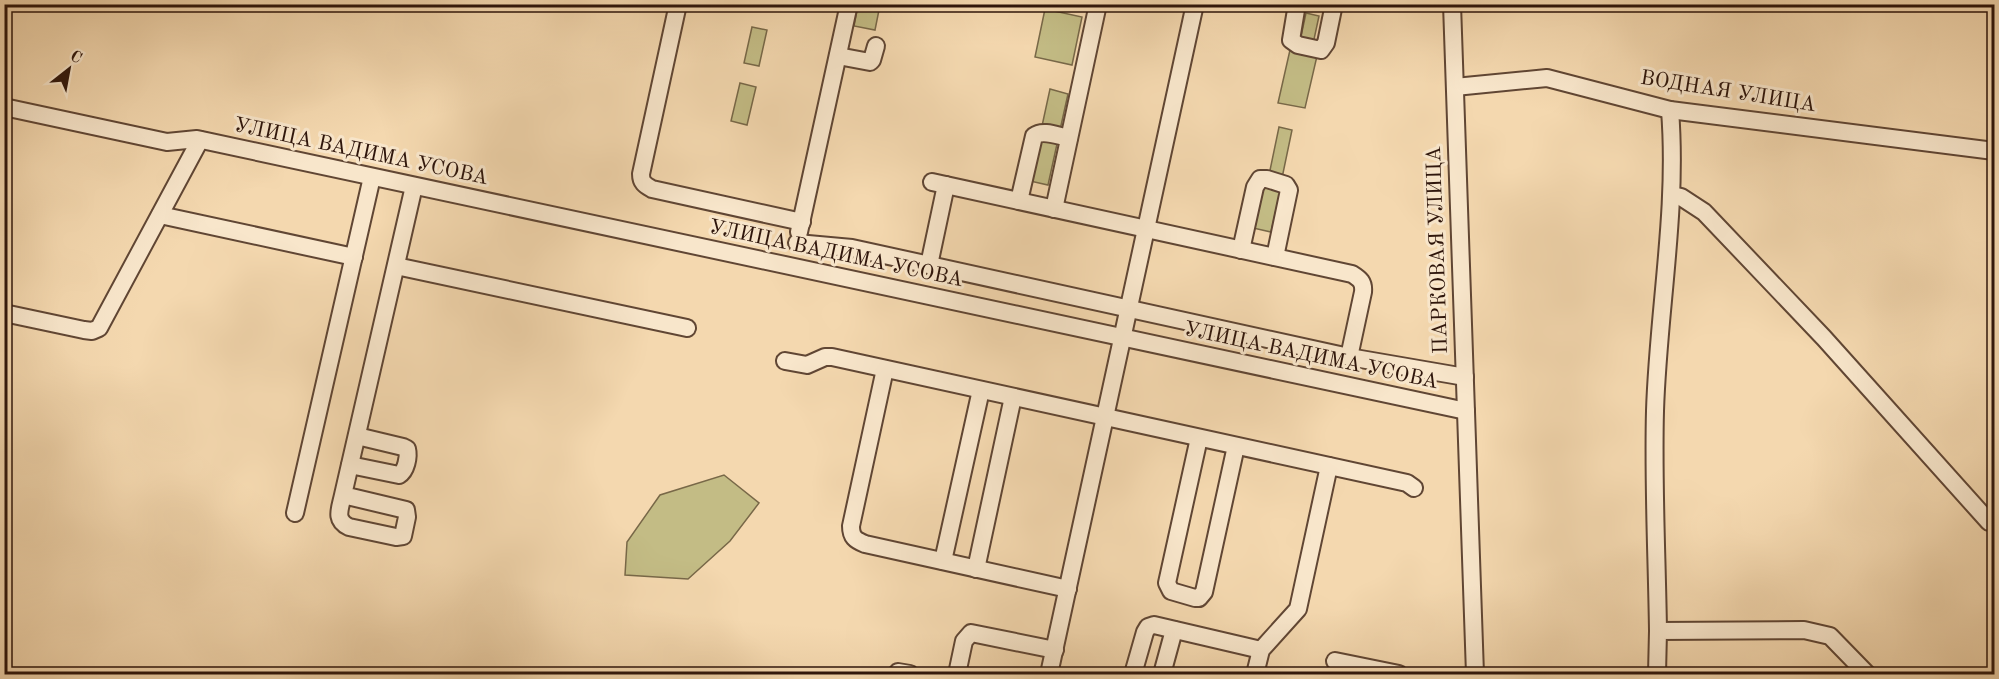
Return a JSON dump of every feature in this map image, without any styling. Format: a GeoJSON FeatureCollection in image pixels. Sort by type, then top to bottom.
{"type":"FeatureCollection","features":[{"type":"Feature","properties":{"kind":"street"},"geometry":{"type":"LineString","coordinates":[[678,4],[641,181],[652,189],[802,222]]}},
{"type":"Feature","properties":{"kind":"street"},"geometry":{"type":"LineString","coordinates":[[792,268],[849,4]]}},
{"type":"Feature","properties":{"kind":"street"},"geometry":{"type":"LineString","coordinates":[[1054,209],[1098,4]]}},
{"type":"Feature","properties":{"kind":"street"},"geometry":{"type":"LineString","coordinates":[[1049,675],[1195,4]]}},
{"type":"Feature","properties":{"kind":"street"},"geometry":{"type":"LineString","coordinates":[[1298,4],[1291,40],[1298,45],[1321,50],[1326,43],[1334,4]]}},
{"type":"Feature","properties":{"kind":"street","name":"ПАРКОВАЯ УЛИЦА"},"geometry":{"type":"LineString","coordinates":[[1452,4],[1475,675]]}},
{"type":"Feature","properties":{"kind":"street"},"geometry":{"type":"LineString","coordinates":[[838,56],[870,62],[876,46]]}},
{"type":"Feature","properties":{"kind":"street","name":"ВОДНАЯ УЛИЦА"},"geometry":{"type":"LineString","coordinates":[[1455,87],[1547,78],[1670,110],[1995,151]]}},
{"type":"Feature","properties":{"kind":"street","name":"УЛИЦА ВАДИМА УСОВА"},"geometry":{"type":"LineString","coordinates":[[4,107],[167,142],[198,140],[1466,411]]}},
{"type":"Feature","properties":{"kind":"street"},"geometry":{"type":"LineString","coordinates":[[1657,675],[1655,411],[1672,195],[1670,110]]}},
{"type":"Feature","properties":{"kind":"street"},"geometry":{"type":"LineString","coordinates":[[1019,201],[1034,136],[1044,133],[1069,138]]}},
{"type":"Feature","properties":{"kind":"street"},"geometry":{"type":"LineString","coordinates":[[4,313],[84,330],[92,331],[99,328],[198,140]]}},
{"type":"Feature","properties":{"kind":"street"},"geometry":{"type":"LineString","coordinates":[[295,513],[372,177]]}},
{"type":"Feature","properties":{"kind":"street"},"geometry":{"type":"LineString","coordinates":[[1241,250],[1257,182],[1260,179],[1274,181],[1286,185],[1289,190],[1275,257]]}},
{"type":"Feature","properties":{"kind":"street"},"geometry":{"type":"LineString","coordinates":[[928,265],[939,184],[1019,201],[1352,274],[1360,278],[1364,284],[1364,292],[1349,357]]}},
{"type":"Feature","properties":{"kind":"street"},"geometry":{"type":"LineString","coordinates":[[343,495],[414,186]]}},
{"type":"Feature","properties":{"kind":"street"},"geometry":{"type":"LineString","coordinates":[[1672,195],[1682,197],[1704,212],[1824,338],[1989,522]]}},
{"type":"Feature","properties":{"kind":"street"},"geometry":{"type":"LineString","coordinates":[[160,215],[354,257]]}},
{"type":"Feature","properties":{"kind":"street"},"geometry":{"type":"LineString","coordinates":[[797,243],[852,248],[1349,357],[1465,377]]}},
{"type":"Feature","properties":{"kind":"street"},"geometry":{"type":"LineString","coordinates":[[396,266],[687,328]]}},
{"type":"Feature","properties":{"kind":"street"},"geometry":{"type":"LineString","coordinates":[[785,361],[807,365],[825,357],[832,357],[1407,483],[1414,488]]}},
{"type":"Feature","properties":{"kind":"street"},"geometry":{"type":"LineString","coordinates":[[885,369],[851,526],[851,533],[855,540],[1068,589]]}},
{"type":"Feature","properties":{"kind":"street"},"geometry":{"type":"LineString","coordinates":[[943,561],[981,390]]}},
{"type":"Feature","properties":{"kind":"street"},"geometry":{"type":"LineString","coordinates":[[976,569],[1014,397]]}},
{"type":"Feature","properties":{"kind":"street"},"geometry":{"type":"LineString","coordinates":[[350,465],[399,475],[406,463],[407,449],[357,436]]}},
{"type":"Feature","properties":{"kind":"street"},"geometry":{"type":"LineString","coordinates":[[1199,438],[1167,583],[1171,591],[1195,598],[1199,598],[1204,592],[1236,446]]}},
{"type":"Feature","properties":{"kind":"street"},"geometry":{"type":"LineString","coordinates":[[1255,675],[1261,650],[1298,609],[1329,466]]}},
{"type":"Feature","properties":{"kind":"street"},"geometry":{"type":"LineString","coordinates":[[1133,675],[1148,627],[1174,630],[1261,650]]}},
{"type":"Feature","properties":{"kind":"street"},"geometry":{"type":"LineString","coordinates":[[1162,675],[1174,630]]}},
{"type":"Feature","properties":{"kind":"street"},"geometry":{"type":"LineString","coordinates":[[1658,631],[1804,630],[1830,636],[1867,675]]}},
{"type":"Feature","properties":{"kind":"street"},"geometry":{"type":"LineString","coordinates":[[957,675],[964,641],[971,633],[1055,650]]}},
{"type":"Feature","properties":{"kind":"street"},"geometry":{"type":"LineString","coordinates":[[1335,661],[1400,675]]}},
{"type":"Feature","properties":{"kind":"shaded area"},"geometry":{"type":"Polygon","coordinates":[[[858,5],[880,5],[875,30],[854,26],[858,5]]]}},
{"type":"Feature","properties":{"kind":"shaded area"},"geometry":{"type":"Polygon","coordinates":[[[1045,9],[1082,17],[1072,65],[1035,57],[1045,9]]]}},
{"type":"Feature","properties":{"kind":"shaded area"},"geometry":{"type":"Polygon","coordinates":[[[1306,13],[1319,16],[1313,44],[1300,41],[1306,13]]]}},
{"type":"Feature","properties":{"kind":"shaded area"},"geometry":{"type":"Polygon","coordinates":[[[752,27],[767,30],[759,66],[744,63],[752,27]]]}},
{"type":"Feature","properties":{"kind":"shaded area"},"geometry":{"type":"Polygon","coordinates":[[[1290,50],[1317,56],[1305,108],[1278,103],[1290,50]]]}},
{"type":"Feature","properties":{"kind":"shaded area"},"geometry":{"type":"Polygon","coordinates":[[[740,83],[756,87],[747,125],[731,121],[740,83]]]}},
{"type":"Feature","properties":{"kind":"shaded area"},"geometry":{"type":"Polygon","coordinates":[[[1050,89],[1068,94],[1060,130],[1042,126],[1050,89]]]}},
{"type":"Feature","properties":{"kind":"shaded area"},"geometry":{"type":"Polygon","coordinates":[[[1279,127],[1292,130],[1282,178],[1269,175],[1279,127]]]}},
{"type":"Feature","properties":{"kind":"shaded area"},"geometry":{"type":"Polygon","coordinates":[[[1039,140],[1054,140],[1057,144],[1048,185],[1030,181],[1039,140]]]}},
{"type":"Feature","properties":{"kind":"shaded area"},"geometry":{"type":"Polygon","coordinates":[[[1267,185],[1280,192],[1271,232],[1253,228],[1262,188],[1267,185]]]}},
{"type":"Feature","properties":{"kind":"shaded area"},"geometry":{"type":"Polygon","coordinates":[[[724,475],[759,503],[730,541],[688,579],[625,575],[627,542],[660,495],[724,475]]]}}]}
